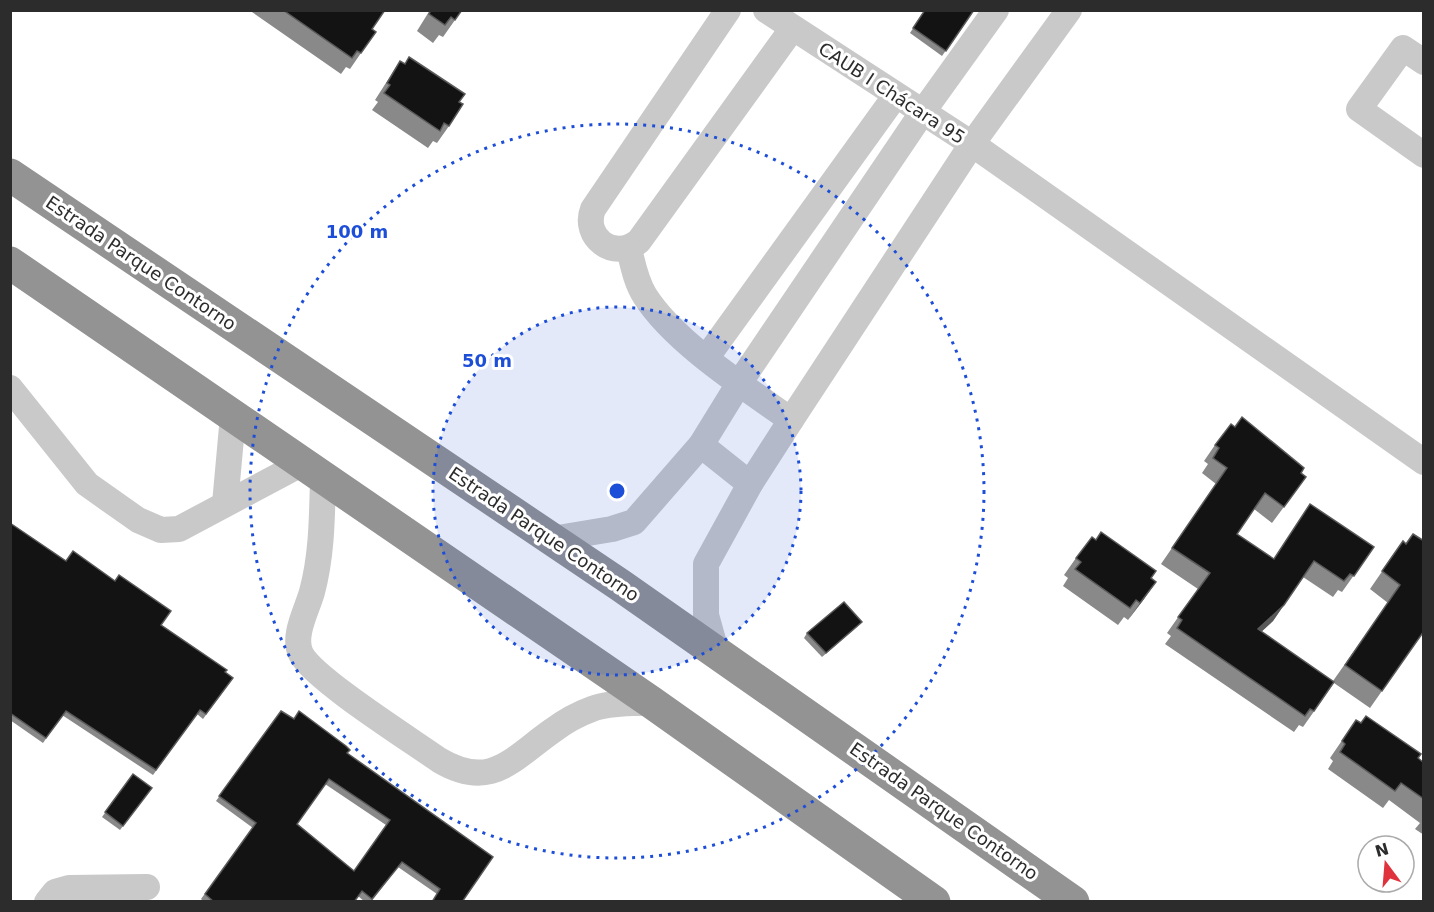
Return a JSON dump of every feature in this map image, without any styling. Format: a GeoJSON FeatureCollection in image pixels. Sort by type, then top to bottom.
{"type":"FeatureCollection","features":[{"type":"Feature","properties":{"kind":"highway","name":"Estrada Parque Contorno"},"geometry":{"type":"LineString","coordinates":[[13,179],[552,539],[716,651],[1073,902]]}},
{"type":"Feature","properties":{"kind":"highway"},"geometry":{"type":"LineString","coordinates":[[10,263],[651,702],[934,902]]}},
{"type":"Feature","properties":{"kind":"street"},"geometry":{"type":"LineString","coordinates":[[728,10],[593,208],[589,219],[591,230],[607,246],[619,250],[629,249],[639,241],[792,29]]}},
{"type":"Feature","properties":{"kind":"street","name":"CAUB I Chácara 95"},"geometry":{"type":"LineString","coordinates":[[766,10],[972,144],[1068,10]]}},
{"type":"Feature","properties":{"kind":"street"},"geometry":{"type":"LineString","coordinates":[[552,539],[612,529],[634,522],[700,445],[922,113],[996,10]]}},
{"type":"Feature","properties":{"kind":"street"},"geometry":{"type":"LineString","coordinates":[[1424,62],[1403,48],[1359,109],[1424,155]]}},
{"type":"Feature","properties":{"kind":"street"},"geometry":{"type":"LineString","coordinates":[[706,357],[896,95]]}},
{"type":"Feature","properties":{"kind":"street"},"geometry":{"type":"LineString","coordinates":[[716,651],[706,615],[706,564],[750,484],[972,144],[1424,462]]}},
{"type":"Feature","properties":{"kind":"street"},"geometry":{"type":"LineString","coordinates":[[629,249],[636,278],[660,318],[738,385],[791,420]]}},
{"type":"Feature","properties":{"kind":"street"},"geometry":{"type":"LineString","coordinates":[[10,388],[87,484],[138,520],[161,530],[179,529],[225,504],[313,471],[321,547],[312,590],[299,629],[300,653],[319,675],[453,769],[471,772],[498,770],[527,752],[551,731],[595,708],[651,702]]}},
{"type":"Feature","properties":{"kind":"street"},"geometry":{"type":"LineString","coordinates":[[225,504],[233,416]]}},
{"type":"Feature","properties":{"kind":"street"},"geometry":{"type":"LineString","coordinates":[[700,445],[750,484]]}},
{"type":"Feature","properties":{"kind":"street"},"geometry":{"type":"LineString","coordinates":[[47,902],[55,892],[69,888],[147,887]]}},
{"type":"Feature","properties":{"kind":"building"},"geometry":{"type":"Polygon","coordinates":[[[283,10],[385,10],[372,29],[376,32],[361,53],[357,51],[352,58],[283,10]]]}},
{"type":"Feature","properties":{"kind":"building"},"geometry":{"type":"Polygon","coordinates":[[[431,10],[462,10],[455,20],[451,17],[445,25],[429,14],[431,10]]]}},
{"type":"Feature","properties":{"kind":"building"},"geometry":{"type":"Polygon","coordinates":[[[925,10],[974,10],[946,51],[913,28],[925,10]]]}},
{"type":"Feature","properties":{"kind":"building"},"geometry":{"type":"Polygon","coordinates":[[[409,57],[465,94],[459,102],[463,104],[449,126],[444,123],[440,131],[384,93],[400,61],[405,64],[409,57]]]}},
{"type":"Feature","properties":{"kind":"building"},"geometry":{"type":"Polygon","coordinates":[[[1242,417],[1304,468],[1301,473],[1306,477],[1284,507],[1265,493],[1237,534],[1274,559],[1310,504],[1374,547],[1354,576],[1350,574],[1344,581],[1314,561],[1284,605],[1258,629],[1334,682],[1314,711],[1310,709],[1305,716],[1177,628],[1182,620],[1178,617],[1210,573],[1172,548],[1227,468],[1213,458],[1219,448],[1215,445],[1231,424],[1235,427],[1242,417]]]}},
{"type":"Feature","properties":{"kind":"building"},"geometry":{"type":"Polygon","coordinates":[[[10,523],[66,561],[73,551],[115,581],[119,575],[171,611],[161,625],[227,670],[225,672],[233,678],[206,714],[200,710],[156,770],[66,711],[46,738],[10,713],[10,523]]]}},
{"type":"Feature","properties":{"kind":"building"},"geometry":{"type":"Polygon","coordinates":[[[1101,532],[1156,571],[1151,578],[1156,582],[1140,603],[1136,600],[1130,608],[1075,569],[1081,562],[1076,558],[1092,537],[1096,540],[1101,532]]]}},
{"type":"Feature","properties":{"kind":"building"},"geometry":{"type":"Polygon","coordinates":[[[1413,534],[1424,541],[1424,631],[1382,691],[1345,665],[1400,585],[1382,571],[1403,541],[1406,544],[1413,534]]]}},
{"type":"Feature","properties":{"kind":"building"},"geometry":{"type":"Polygon","coordinates":[[[844,602],[862,622],[826,653],[807,633],[844,602]]]}},
{"type":"Feature","properties":{"kind":"building"},"geometry":{"type":"Polygon","coordinates":[[[281,711],[294,719],[299,711],[346,746],[350,750],[347,753],[493,857],[462,902],[432,902],[440,889],[402,862],[372,899],[362,891],[354,902],[214,902],[205,894],[256,823],[219,796],[281,711]],[[329,779],[297,824],[354,871],[390,820],[329,779]]]}},
{"type":"Feature","properties":{"kind":"building"},"geometry":{"type":"Polygon","coordinates":[[[1366,716],[1421,754],[1418,758],[1424,763],[1424,799],[1401,783],[1395,791],[1340,752],[1345,744],[1342,741],[1356,720],[1361,723],[1366,716]]]}},
{"type":"Feature","properties":{"kind":"building"},"geometry":{"type":"Polygon","coordinates":[[[133,774],[152,788],[123,826],[105,812],[133,774]]]}}]}
